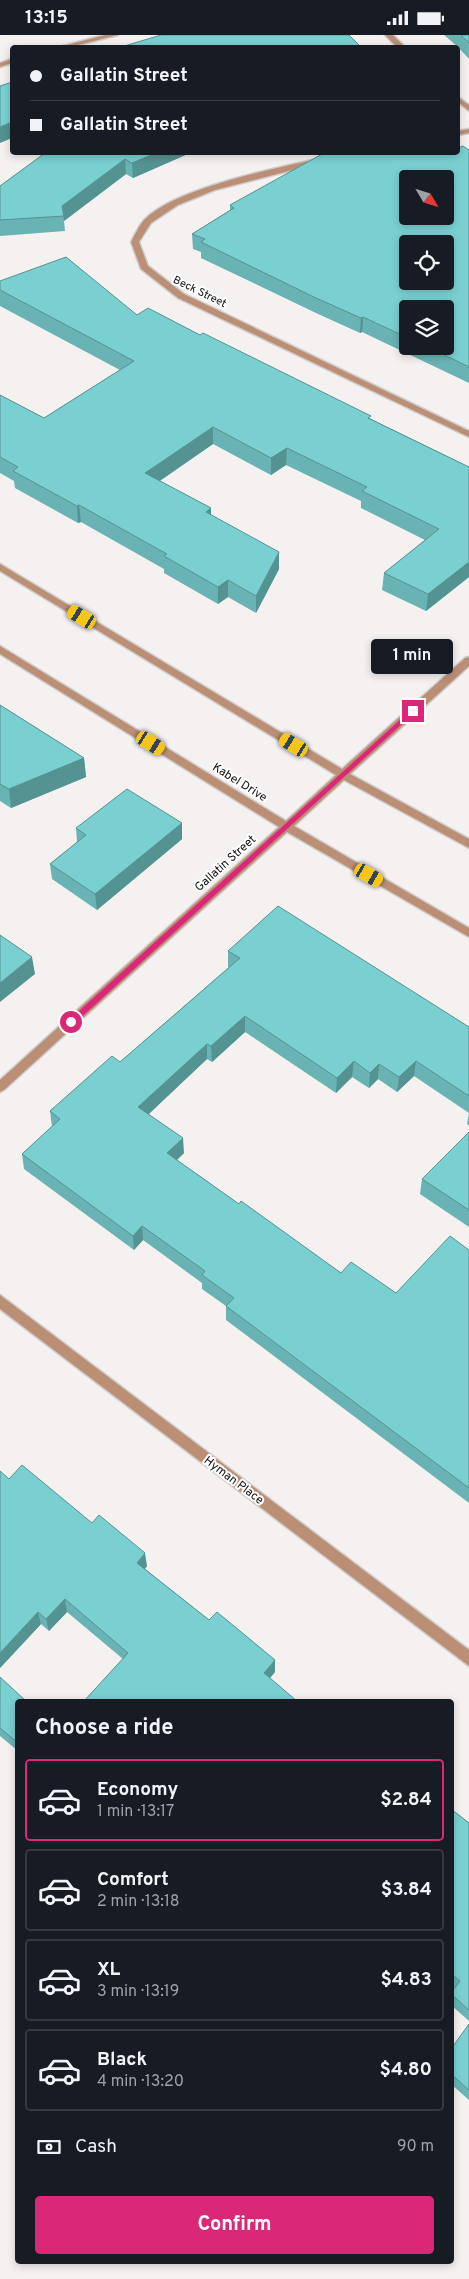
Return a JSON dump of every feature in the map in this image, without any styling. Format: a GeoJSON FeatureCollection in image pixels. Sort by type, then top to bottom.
{"type":"FeatureCollection","features":[{"type":"Feature","properties":{"kind":"street"},"geometry":{"type":"LineString","coordinates":[[72,45],[114,35]]}},
{"type":"Feature","properties":{"kind":"street"},"geometry":{"type":"LineString","coordinates":[[389,35],[399,45]]}},
{"type":"Feature","properties":{"kind":"street","name":"Beck Street"},"geometry":{"type":"LineString","coordinates":[[323,160],[198,193],[170,206],[151,217],[141,227],[135,238],[136,251],[140,261],[162,285],[181,296],[469,434]]}},
{"type":"Feature","properties":{"kind":"street"},"geometry":{"type":"LineString","coordinates":[[0,567],[342,774],[469,844]]}},
{"type":"Feature","properties":{"kind":"street","name":"Kabel Drive"},"geometry":{"type":"LineString","coordinates":[[0,649],[286,827],[469,933]]}},
{"type":"Feature","properties":{"kind":"street","name":"Gallatin Street"},"geometry":{"type":"LineString","coordinates":[[0,1087],[469,660]]}},
{"type":"Feature","properties":{"kind":"street","name":"Hyman Place"},"geometry":{"type":"LineString","coordinates":[[0,1301],[469,1659]]}},
{"type":"Feature","properties":{"kind":"building"},"geometry":{"type":"Polygon","coordinates":[[[161,35],[349,35],[359,45],[128,45],[161,35]]]}},
{"type":"Feature","properties":{"kind":"building"},"geometry":{"type":"Polygon","coordinates":[[[461,35],[469,35],[469,43],[461,35]]]}},
{"type":"Feature","properties":{"kind":"building"},"geometry":{"type":"Polygon","coordinates":[[[10,83],[10,123],[0,127],[0,86],[10,83]]]}},
{"type":"Feature","properties":{"kind":"building"},"geometry":{"type":"Polygon","coordinates":[[[463,146],[469,150],[469,367],[444,355],[454,355],[454,300],[399,300],[399,334],[316,298],[201,242],[205,239],[192,234],[234,208],[230,205],[320,155],[460,155],[460,147],[463,146]]]}},
{"type":"Feature","properties":{"kind":"building"},"geometry":{"type":"Polygon","coordinates":[[[42,155],[151,155],[132,163],[125,159],[62,206],[64,216],[0,220],[0,186],[42,155]]]}},
{"type":"Feature","properties":{"kind":"building"},"geometry":{"type":"Polygon","coordinates":[[[66,257],[137,315],[148,308],[200,335],[203,333],[371,416],[368,418],[469,467],[469,562],[428,594],[384,573],[439,529],[362,491],[367,487],[287,448],[271,458],[213,427],[145,473],[211,508],[206,512],[279,552],[256,596],[228,580],[218,587],[164,556],[167,554],[13,471],[18,467],[0,457],[0,395],[44,418],[134,361],[0,290],[0,281],[66,257]]]}},
{"type":"Feature","properties":{"kind":"building"},"geometry":{"type":"Polygon","coordinates":[[[0,705],[84,758],[9,789],[0,784],[0,705]]]}},
{"type":"Feature","properties":{"kind":"building"},"geometry":{"type":"Polygon","coordinates":[[[127,789],[182,823],[95,894],[50,864],[86,835],[76,828],[127,789]]]}},
{"type":"Feature","properties":{"kind":"building"},"geometry":{"type":"Polygon","coordinates":[[[278,906],[469,1027],[469,1096],[416,1061],[399,1077],[379,1064],[370,1073],[354,1061],[337,1078],[245,1016],[211,1046],[207,1044],[138,1107],[183,1138],[167,1153],[239,1204],[241,1201],[341,1273],[351,1262],[396,1293],[450,1236],[469,1250],[469,1488],[226,1306],[234,1298],[202,1275],[205,1271],[142,1226],[133,1236],[22,1154],[60,1119],[50,1111],[112,1056],[120,1062],[240,958],[228,951],[278,906]]]}},
{"type":"Feature","properties":{"kind":"building"},"geometry":{"type":"Polygon","coordinates":[[[0,935],[32,957],[0,983],[0,935]]]}},
{"type":"Feature","properties":{"kind":"building"},"geometry":{"type":"Polygon","coordinates":[[[469,1132],[469,1210],[422,1179],[469,1132]]]}},
{"type":"Feature","properties":{"kind":"building"},"geometry":{"type":"Polygon","coordinates":[[[22,1465],[92,1523],[99,1515],[145,1553],[137,1563],[209,1620],[217,1612],[275,1660],[264,1673],[295,1699],[86,1699],[128,1653],[65,1599],[46,1619],[38,1612],[0,1653],[0,1471],[9,1479],[22,1465]]]}},
{"type":"Feature","properties":{"kind":"building"},"geometry":{"type":"Polygon","coordinates":[[[0,1677],[24,1699],[15,1699],[15,1740],[0,1728],[0,1677]]]}},
{"type":"Feature","properties":{"kind":"building"},"geometry":{"type":"Polygon","coordinates":[[[454,1811],[469,1823],[469,2010],[454,1997],[454,1989],[460,1981],[454,1976],[454,1811]]]}},
{"type":"Feature","properties":{"kind":"building"},"geometry":{"type":"Polygon","coordinates":[[[469,2024],[469,2090],[454,2077],[454,2045],[469,2024]]]}},
{"type":"Feature","properties":{"kind":"route"},"geometry":{"type":"LineString","coordinates":[[71,1022],[413,711]]}}]}
